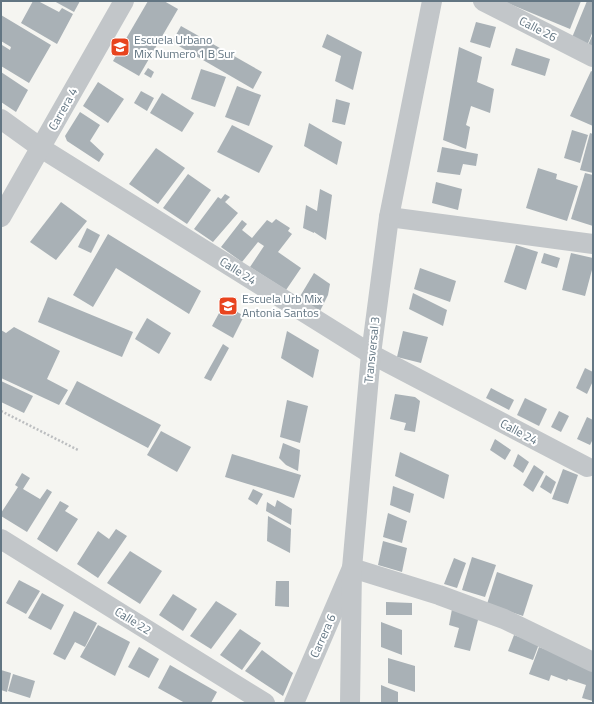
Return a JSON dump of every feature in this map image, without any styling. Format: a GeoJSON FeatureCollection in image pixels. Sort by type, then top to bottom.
{"type":"FeatureCollection","features":[{"type":"Feature","properties":{"kind":"street","name":"Carrera 4"},"geometry":{"type":"LineString","coordinates":[[1,217],[124,1]]}},
{"type":"Feature","properties":{"kind":"street","name":"Transversal 3"},"geometry":{"type":"LineString","coordinates":[[350,703],[352,568],[371,354],[389,217],[432,1]]}},
{"type":"Feature","properties":{"kind":"street","name":"Calle 26"},"geometry":{"type":"LineString","coordinates":[[483,1],[593,57]]}},
{"type":"Feature","properties":{"kind":"street","name":"Calle 24"},"geometry":{"type":"LineString","coordinates":[[1,119],[41,148],[371,354],[587,467]]}},
{"type":"Feature","properties":{"kind":"street"},"geometry":{"type":"LineString","coordinates":[[389,217],[593,244]]}},
{"type":"Feature","properties":{"kind":"street","name":"Calle 22"},"geometry":{"type":"LineString","coordinates":[[1,539],[265,703]]}},
{"type":"Feature","properties":{"kind":"street"},"geometry":{"type":"LineString","coordinates":[[352,568],[439,595],[504,619],[593,662]]}},
{"type":"Feature","properties":{"kind":"street","name":"Carrera 6"},"geometry":{"type":"LineString","coordinates":[[294,703],[352,568]]}},
{"type":"Feature","properties":{"kind":"path"},"geometry":{"type":"LineString","coordinates":[[1,411],[78,450]]}},
{"type":"Feature","properties":{"kind":"building"},"geometry":{"type":"Polygon","coordinates":[[[33,1],[38,1],[59,12],[62,8],[73,14],[57,44],[21,23],[33,1]]]}},
{"type":"Feature","properties":{"kind":"building"},"geometry":{"type":"Polygon","coordinates":[[[54,1],[80,1],[74,12],[54,1]]]}},
{"type":"Feature","properties":{"kind":"building"},"geometry":{"type":"Polygon","coordinates":[[[148,1],[164,1],[178,9],[139,76],[113,61],[148,1]]]}},
{"type":"Feature","properties":{"kind":"building"},"geometry":{"type":"Polygon","coordinates":[[[581,1],[570,29],[505,2],[581,1]]]}},
{"type":"Feature","properties":{"kind":"building"},"geometry":{"type":"Polygon","coordinates":[[[587,1],[593,1],[593,31],[587,46],[571,40],[587,1]]]}},
{"type":"Feature","properties":{"kind":"building"},"geometry":{"type":"Polygon","coordinates":[[[1,15],[51,45],[29,83],[1,66],[1,46],[2,45],[10,50],[11,47],[1,41],[1,15]]]}},
{"type":"Feature","properties":{"kind":"building"},"geometry":{"type":"Polygon","coordinates":[[[476,22],[496,27],[490,48],[470,42],[476,22]]]}},
{"type":"Feature","properties":{"kind":"building"},"geometry":{"type":"Polygon","coordinates":[[[181,26],[262,72],[253,89],[172,42],[181,26]]]}},
{"type":"Feature","properties":{"kind":"building"},"geometry":{"type":"Polygon","coordinates":[[[327,34],[362,52],[353,90],[335,81],[341,56],[322,47],[327,34]]]}},
{"type":"Feature","properties":{"kind":"building"},"geometry":{"type":"Polygon","coordinates":[[[593,34],[593,50],[587,47],[593,34]]]}},
{"type":"Feature","properties":{"kind":"building"},"geometry":{"type":"Polygon","coordinates":[[[459,47],[482,57],[477,82],[494,89],[490,113],[471,106],[466,125],[470,127],[466,149],[443,140],[459,47]]]}},
{"type":"Feature","properties":{"kind":"building"},"geometry":{"type":"Polygon","coordinates":[[[516,48],[550,59],[545,76],[511,65],[516,48]]]}},
{"type":"Feature","properties":{"kind":"building"},"geometry":{"type":"Polygon","coordinates":[[[148,68],[154,72],[151,78],[144,74],[148,68]]]}},
{"type":"Feature","properties":{"kind":"building"},"geometry":{"type":"Polygon","coordinates":[[[201,69],[226,77],[215,107],[191,99],[201,69]]]}},
{"type":"Feature","properties":{"kind":"building"},"geometry":{"type":"Polygon","coordinates":[[[591,71],[593,72],[593,126],[570,116],[591,71]]]}},
{"type":"Feature","properties":{"kind":"building"},"geometry":{"type":"Polygon","coordinates":[[[1,72],[28,90],[16,112],[1,102],[1,72]]]}},
{"type":"Feature","properties":{"kind":"building"},"geometry":{"type":"Polygon","coordinates":[[[98,82],[124,99],[108,123],[83,106],[98,82]]]}},
{"type":"Feature","properties":{"kind":"building"},"geometry":{"type":"Polygon","coordinates":[[[237,86],[261,95],[249,126],[225,117],[237,86]]]}},
{"type":"Feature","properties":{"kind":"building"},"geometry":{"type":"Polygon","coordinates":[[[141,91],[154,98],[147,111],[134,103],[141,91]]]}},
{"type":"Feature","properties":{"kind":"building"},"geometry":{"type":"Polygon","coordinates":[[[162,93],[194,113],[182,132],[150,113],[162,93]]]}},
{"type":"Feature","properties":{"kind":"building"},"geometry":{"type":"Polygon","coordinates":[[[336,99],[350,103],[345,125],[332,122],[336,99]]]}},
{"type":"Feature","properties":{"kind":"building"},"geometry":{"type":"Polygon","coordinates":[[[80,112],[100,125],[90,141],[104,154],[99,162],[67,141],[65,136],[80,112]]]}},
{"type":"Feature","properties":{"kind":"building"},"geometry":{"type":"Polygon","coordinates":[[[309,123],[342,142],[337,165],[304,146],[309,123]]]}},
{"type":"Feature","properties":{"kind":"building"},"geometry":{"type":"Polygon","coordinates":[[[232,125],[273,146],[259,173],[217,152],[232,125]]]}},
{"type":"Feature","properties":{"kind":"building"},"geometry":{"type":"Polygon","coordinates":[[[572,130],[588,135],[580,163],[564,158],[572,130]]]}},
{"type":"Feature","properties":{"kind":"building"},"geometry":{"type":"Polygon","coordinates":[[[590,133],[593,134],[593,173],[580,170],[590,133]]]}},
{"type":"Feature","properties":{"kind":"building"},"geometry":{"type":"Polygon","coordinates":[[[442,147],[478,154],[476,166],[463,164],[460,175],[437,172],[442,147]]]}},
{"type":"Feature","properties":{"kind":"building"},"geometry":{"type":"Polygon","coordinates":[[[156,148],[185,168],[158,204],[129,184],[156,148]]]}},
{"type":"Feature","properties":{"kind":"building"},"geometry":{"type":"Polygon","coordinates":[[[538,168],[557,174],[556,179],[578,186],[567,221],[526,208],[538,168]]]}},
{"type":"Feature","properties":{"kind":"building"},"geometry":{"type":"Polygon","coordinates":[[[585,173],[593,175],[593,226],[571,219],[585,173]]]}},
{"type":"Feature","properties":{"kind":"building"},"geometry":{"type":"Polygon","coordinates":[[[188,174],[211,190],[187,224],[163,208],[188,174]]]}},
{"type":"Feature","properties":{"kind":"building"},"geometry":{"type":"Polygon","coordinates":[[[436,182],[462,189],[458,210],[432,203],[436,182]]]}},
{"type":"Feature","properties":{"kind":"building"},"geometry":{"type":"Polygon","coordinates":[[[320,189],[332,195],[326,240],[314,232],[303,228],[306,205],[317,211],[320,189]]]}},
{"type":"Feature","properties":{"kind":"building"},"geometry":{"type":"Polygon","coordinates":[[[225,194],[230,197],[225,202],[238,213],[213,242],[194,229],[218,197],[221,199],[225,194]]]}},
{"type":"Feature","properties":{"kind":"building"},"geometry":{"type":"Polygon","coordinates":[[[61,202],[87,221],[56,260],[30,242],[61,202]]]}},
{"type":"Feature","properties":{"kind":"building"},"geometry":{"type":"Polygon","coordinates":[[[276,219],[290,228],[288,231],[292,234],[278,252],[301,268],[286,290],[250,267],[264,246],[258,242],[242,262],[221,247],[242,220],[247,224],[242,230],[252,238],[267,220],[272,223],[276,219]]]}},
{"type":"Feature","properties":{"kind":"building"},"geometry":{"type":"Polygon","coordinates":[[[87,228],[100,235],[91,253],[78,247],[87,228]]]}},
{"type":"Feature","properties":{"kind":"building"},"geometry":{"type":"Polygon","coordinates":[[[108,234],[201,291],[189,314],[116,268],[93,307],[73,295],[108,234]]]}},
{"type":"Feature","properties":{"kind":"building"},"geometry":{"type":"Polygon","coordinates":[[[516,245],[538,252],[526,290],[504,282],[516,245]]]}},
{"type":"Feature","properties":{"kind":"building"},"geometry":{"type":"Polygon","coordinates":[[[544,253],[560,258],[557,268],[541,263],[544,253]]]}},
{"type":"Feature","properties":{"kind":"building"},"geometry":{"type":"Polygon","coordinates":[[[571,253],[593,258],[593,266],[585,296],[562,290],[571,253]]]}},
{"type":"Feature","properties":{"kind":"building"},"geometry":{"type":"Polygon","coordinates":[[[420,268],[456,281],[450,302],[414,289],[420,268]]]}},
{"type":"Feature","properties":{"kind":"building"},"geometry":{"type":"Polygon","coordinates":[[[314,273],[330,284],[328,295],[320,311],[299,298],[314,273]]]}},
{"type":"Feature","properties":{"kind":"building"},"geometry":{"type":"Polygon","coordinates":[[[413,293],[447,310],[443,326],[409,309],[413,293]]]}},
{"type":"Feature","properties":{"kind":"building"},"geometry":{"type":"Polygon","coordinates":[[[48,297],[133,332],[122,357],[38,322],[48,297]]]}},
{"type":"Feature","properties":{"kind":"building"},"geometry":{"type":"Polygon","coordinates":[[[224,304],[244,316],[233,338],[212,326],[224,304]]]}},
{"type":"Feature","properties":{"kind":"building"},"geometry":{"type":"Polygon","coordinates":[[[147,318],[171,333],[159,354],[135,339],[147,318]]]}},
{"type":"Feature","properties":{"kind":"building"},"geometry":{"type":"Polygon","coordinates":[[[14,327],[60,351],[47,379],[68,390],[59,405],[1,378],[1,330],[6,333],[14,327]]]}},
{"type":"Feature","properties":{"kind":"building"},"geometry":{"type":"Polygon","coordinates":[[[287,331],[319,350],[313,378],[281,358],[287,331]]]}},
{"type":"Feature","properties":{"kind":"building"},"geometry":{"type":"Polygon","coordinates":[[[403,331],[428,337],[421,363],[397,357],[403,331]]]}},
{"type":"Feature","properties":{"kind":"building"},"geometry":{"type":"Polygon","coordinates":[[[223,344],[229,348],[211,381],[204,378],[223,344]]]}},
{"type":"Feature","properties":{"kind":"building"},"geometry":{"type":"Polygon","coordinates":[[[585,368],[593,372],[593,381],[587,394],[576,388],[585,368]]]}},
{"type":"Feature","properties":{"kind":"building"},"geometry":{"type":"Polygon","coordinates":[[[1,381],[33,396],[24,413],[1,402],[1,381]]]}},
{"type":"Feature","properties":{"kind":"building"},"geometry":{"type":"Polygon","coordinates":[[[77,381],[161,425],[148,448],[65,404],[77,381]]]}},
{"type":"Feature","properties":{"kind":"building"},"geometry":{"type":"Polygon","coordinates":[[[491,388],[514,400],[509,410],[486,398],[491,388]]]}},
{"type":"Feature","properties":{"kind":"building"},"geometry":{"type":"Polygon","coordinates":[[[395,394],[415,397],[420,401],[415,432],[404,430],[406,423],[390,419],[395,394]]]}},
{"type":"Feature","properties":{"kind":"building"},"geometry":{"type":"Polygon","coordinates":[[[525,398],[547,409],[539,426],[517,415],[525,398]]]}},
{"type":"Feature","properties":{"kind":"building"},"geometry":{"type":"Polygon","coordinates":[[[287,400],[308,406],[300,443],[280,437],[287,400]]]}},
{"type":"Feature","properties":{"kind":"building"},"geometry":{"type":"Polygon","coordinates":[[[559,411],[569,416],[561,432],[551,427],[559,411]]]}},
{"type":"Feature","properties":{"kind":"building"},"geometry":{"type":"Polygon","coordinates":[[[587,417],[593,420],[593,439],[590,445],[577,439],[587,417]]]}},
{"type":"Feature","properties":{"kind":"building"},"geometry":{"type":"Polygon","coordinates":[[[161,431],[191,447],[177,472],[147,455],[161,431]]]}},
{"type":"Feature","properties":{"kind":"building"},"geometry":{"type":"Polygon","coordinates":[[[495,439],[511,450],[505,460],[490,450],[495,439]]]}},
{"type":"Feature","properties":{"kind":"building"},"geometry":{"type":"Polygon","coordinates":[[[283,443],[300,450],[298,471],[286,465],[279,458],[283,443]]]}},
{"type":"Feature","properties":{"kind":"building"},"geometry":{"type":"Polygon","coordinates":[[[400,452],[449,475],[444,499],[395,476],[400,452]]]}},
{"type":"Feature","properties":{"kind":"building"},"geometry":{"type":"Polygon","coordinates":[[[232,454],[301,475],[294,498],[225,477],[232,454]]]}},
{"type":"Feature","properties":{"kind":"building"},"geometry":{"type":"Polygon","coordinates":[[[518,454],[529,462],[523,473],[513,466],[518,454]]]}},
{"type":"Feature","properties":{"kind":"building"},"geometry":{"type":"Polygon","coordinates":[[[534,465],[544,472],[533,492],[523,485],[534,465]]]}},
{"type":"Feature","properties":{"kind":"building"},"geometry":{"type":"Polygon","coordinates":[[[563,469],[578,475],[568,504],[552,499],[563,469]]]}},
{"type":"Feature","properties":{"kind":"building"},"geometry":{"type":"Polygon","coordinates":[[[22,473],[30,478],[23,489],[40,499],[47,489],[52,492],[27,532],[1,516],[1,513],[18,487],[15,485],[22,473]]]}},
{"type":"Feature","properties":{"kind":"building"},"geometry":{"type":"Polygon","coordinates":[[[546,475],[556,482],[551,494],[540,487],[546,475]]]}},
{"type":"Feature","properties":{"kind":"building"},"geometry":{"type":"Polygon","coordinates":[[[393,486],[414,494],[410,513],[390,505],[393,486]]]}},
{"type":"Feature","properties":{"kind":"building"},"geometry":{"type":"Polygon","coordinates":[[[253,489],[263,494],[257,505],[248,499],[253,489]]]}},
{"type":"Feature","properties":{"kind":"building"},"geometry":{"type":"Polygon","coordinates":[[[277,500],[292,509],[291,525],[266,511],[267,502],[275,507],[277,500]]]}},
{"type":"Feature","properties":{"kind":"building"},"geometry":{"type":"Polygon","coordinates":[[[60,501],[69,506],[65,511],[78,519],[57,552],[37,539],[60,501]]]}},
{"type":"Feature","properties":{"kind":"building"},"geometry":{"type":"Polygon","coordinates":[[[388,513],[407,521],[402,543],[383,537],[388,513]]]}},
{"type":"Feature","properties":{"kind":"building"},"geometry":{"type":"Polygon","coordinates":[[[268,516],[291,529],[290,553],[267,541],[268,516]]]}},
{"type":"Feature","properties":{"kind":"building"},"geometry":{"type":"Polygon","coordinates":[[[116,529],[127,536],[98,578],[77,564],[98,531],[109,539],[116,529]]]}},
{"type":"Feature","properties":{"kind":"building"},"geometry":{"type":"Polygon","coordinates":[[[383,541],[407,548],[402,572],[378,565],[383,541]]]}},
{"type":"Feature","properties":{"kind":"building"},"geometry":{"type":"Polygon","coordinates":[[[130,551],[162,571],[140,604],[107,583],[130,551]]]}},
{"type":"Feature","properties":{"kind":"building"},"geometry":{"type":"Polygon","coordinates":[[[472,557],[496,565],[485,597],[462,590],[472,557]]]}},
{"type":"Feature","properties":{"kind":"building"},"geometry":{"type":"Polygon","coordinates":[[[454,558],[466,563],[457,588],[444,584],[454,558]]]}},
{"type":"Feature","properties":{"kind":"building"},"geometry":{"type":"Polygon","coordinates":[[[497,572],[533,585],[523,616],[487,604],[497,572]]]}},
{"type":"Feature","properties":{"kind":"building"},"geometry":{"type":"Polygon","coordinates":[[[19,580],[40,591],[26,614],[6,603],[19,580]]]}},
{"type":"Feature","properties":{"kind":"building"},"geometry":{"type":"Polygon","coordinates":[[[276,581],[289,581],[289,607],[275,606],[276,581]]]}},
{"type":"Feature","properties":{"kind":"building"},"geometry":{"type":"Polygon","coordinates":[[[42,593],[64,605],[51,630],[28,618],[42,593]]]}},
{"type":"Feature","properties":{"kind":"building"},"geometry":{"type":"Polygon","coordinates":[[[173,594],[197,609],[183,631],[159,615],[173,594]]]}},
{"type":"Feature","properties":{"kind":"building"},"geometry":{"type":"Polygon","coordinates":[[[216,601],[237,614],[211,649],[190,636],[216,601]]]}},
{"type":"Feature","properties":{"kind":"building"},"geometry":{"type":"Polygon","coordinates":[[[386,602],[412,603],[412,615],[386,615],[386,602]]]}},
{"type":"Feature","properties":{"kind":"building"},"geometry":{"type":"Polygon","coordinates":[[[452,609],[479,616],[470,651],[454,647],[459,628],[449,625],[452,609]]]}},
{"type":"Feature","properties":{"kind":"building"},"geometry":{"type":"Polygon","coordinates":[[[74,611],[97,623],[85,647],[75,642],[65,660],[53,654],[74,611]]]}},
{"type":"Feature","properties":{"kind":"building"},"geometry":{"type":"Polygon","coordinates":[[[381,622],[402,630],[402,655],[381,647],[381,622]]]}},
{"type":"Feature","properties":{"kind":"building"},"geometry":{"type":"Polygon","coordinates":[[[98,625],[130,642],[115,676],[80,657],[98,625]]]}},
{"type":"Feature","properties":{"kind":"building"},"geometry":{"type":"Polygon","coordinates":[[[240,629],[261,643],[242,670],[220,655],[240,629]]]}},
{"type":"Feature","properties":{"kind":"building"},"geometry":{"type":"Polygon","coordinates":[[[514,635],[539,644],[533,660],[508,651],[514,635]]]}},
{"type":"Feature","properties":{"kind":"building"},"geometry":{"type":"Polygon","coordinates":[[[139,647],[159,659],[149,678],[128,667],[139,647]]]}},
{"type":"Feature","properties":{"kind":"building"},"geometry":{"type":"Polygon","coordinates":[[[539,647],[593,667],[593,701],[582,698],[586,685],[568,679],[567,681],[551,675],[549,681],[529,674],[539,647]]]}},
{"type":"Feature","properties":{"kind":"building"},"geometry":{"type":"Polygon","coordinates":[[[262,650],[293,673],[283,696],[245,671],[262,650]]]}},
{"type":"Feature","properties":{"kind":"building"},"geometry":{"type":"Polygon","coordinates":[[[388,658],[415,666],[415,692],[388,683],[388,658]]]}},
{"type":"Feature","properties":{"kind":"building"},"geometry":{"type":"Polygon","coordinates":[[[170,665],[217,692],[211,703],[185,703],[158,688],[170,665]]]}},
{"type":"Feature","properties":{"kind":"building"},"geometry":{"type":"Polygon","coordinates":[[[1,670],[11,673],[7,692],[1,690],[1,670]]]}},
{"type":"Feature","properties":{"kind":"building"},"geometry":{"type":"Polygon","coordinates":[[[13,674],[35,681],[30,698],[8,691],[13,674]]]}},
{"type":"Feature","properties":{"kind":"building"},"geometry":{"type":"Polygon","coordinates":[[[381,685],[398,692],[398,703],[381,703],[381,685]]]}},
{"type":"Feature","properties":{"kind":"place","name":"Escuela Urbano Mix Numero 1 B Sur"},"geometry":{"type":"Point","coordinates":[120,47]}},
{"type":"Feature","properties":{"kind":"place","name":"Escuela Urb Mix Antonia Santos"},"geometry":{"type":"Point","coordinates":[228,306]}}]}
